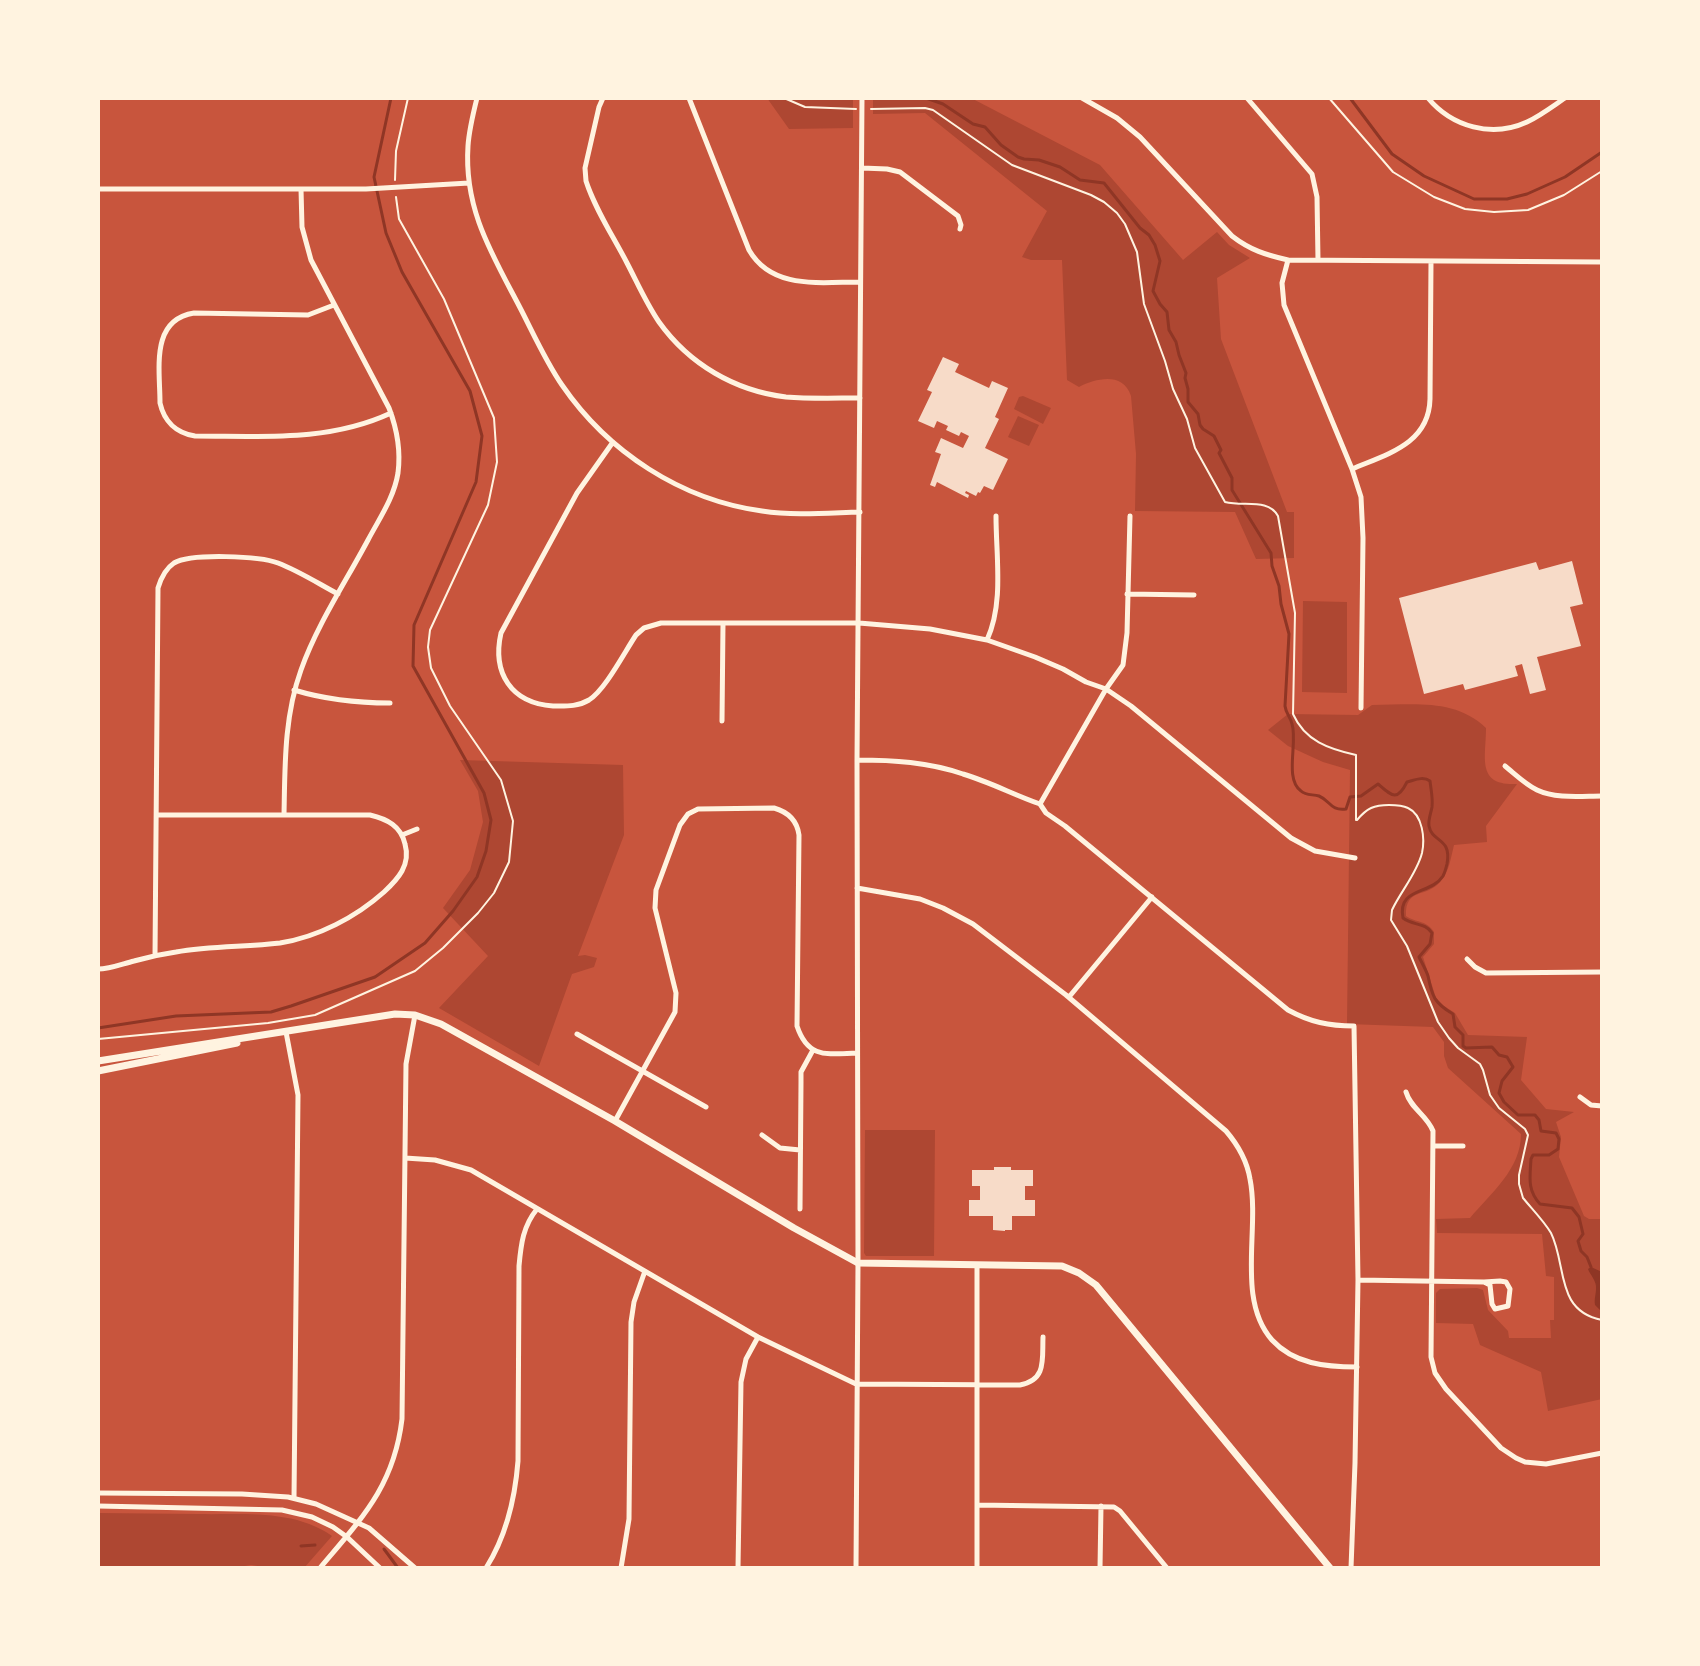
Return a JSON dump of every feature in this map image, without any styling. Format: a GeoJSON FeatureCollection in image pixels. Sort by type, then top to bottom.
{"type":"FeatureCollection","features":[{"type":"Feature","properties":{"kind":"street"},"geometry":{"type":"LineString","coordinates":[[477,98],[468,142],[469,183],[477,218],[484,238],[551,367],[585,415],[613,442],[650,470],[686,489],[764,512],[860,512]]}},
{"type":"Feature","properties":{"kind":"street"},"geometry":{"type":"LineString","coordinates":[[603,98],[585,168],[586,181],[651,310],[667,332],[703,366],[750,389],[789,397],[860,398]]}},
{"type":"Feature","properties":{"kind":"street"},"geometry":{"type":"LineString","coordinates":[[689,98],[749,250],[759,265],[787,280],[860,282]]}},
{"type":"Feature","properties":{"kind":"street"},"geometry":{"type":"LineString","coordinates":[[856,1568],[862,98]]}},
{"type":"Feature","properties":{"kind":"street"},"geometry":{"type":"LineString","coordinates":[[1082,98],[1117,118],[1140,137],[1239,241],[1260,253],[1288,260],[1602,262]]}},
{"type":"Feature","properties":{"kind":"street"},"geometry":{"type":"LineString","coordinates":[[1247,98],[1312,174],[1317,197],[1318,260]]}},
{"type":"Feature","properties":{"kind":"street"},"geometry":{"type":"LineString","coordinates":[[1428,98],[1457,121],[1491,130],[1523,124],[1565,98]]}},
{"type":"Feature","properties":{"kind":"street"},"geometry":{"type":"LineString","coordinates":[[862,168],[887,169],[906,176],[958,216],[960,229]]}},
{"type":"Feature","properties":{"kind":"street"},"geometry":{"type":"LineString","coordinates":[[98,189],[366,189],[469,183]]}},
{"type":"Feature","properties":{"kind":"street"},"geometry":{"type":"LineString","coordinates":[[284,815],[287,731],[294,690],[306,656],[389,500],[398,474],[399,444],[391,413],[306,247],[301,189]]}},
{"type":"Feature","properties":{"kind":"street"},"geometry":{"type":"LineString","coordinates":[[1288,260],[1282,283],[1284,305],[1361,497],[1361,708]]}},
{"type":"Feature","properties":{"kind":"street"},"geometry":{"type":"LineString","coordinates":[[1352,469],[1400,448],[1420,431],[1428,417],[1431,262]]}},
{"type":"Feature","properties":{"kind":"street"},"geometry":{"type":"LineString","coordinates":[[334,305],[308,315],[194,313],[178,318],[168,327],[161,344],[162,411],[178,430],[195,436],[316,435],[360,425],[391,413]]}},
{"type":"Feature","properties":{"kind":"street"},"geometry":{"type":"LineString","coordinates":[[613,442],[577,493],[501,633],[497,654],[507,683],[535,704],[565,707],[588,701],[600,690],[636,635],[644,628],[661,623],[859,623],[930,629],[987,640],[1035,657],[1106,689],[1131,706],[1291,838],[1315,851],[1355,858]]}},
{"type":"Feature","properties":{"kind":"street"},"geometry":{"type":"LineString","coordinates":[[987,640],[997,603],[996,516]]}},
{"type":"Feature","properties":{"kind":"street"},"geometry":{"type":"LineString","coordinates":[[1040,804],[1123,665],[1127,633],[1130,516]]}},
{"type":"Feature","properties":{"kind":"street"},"geometry":{"type":"LineString","coordinates":[[155,956],[158,588],[164,572],[175,562],[185,559],[254,558],[289,567],[338,594]]}},
{"type":"Feature","properties":{"kind":"street"},"geometry":{"type":"LineString","coordinates":[[1127,594],[1194,595]]}},
{"type":"Feature","properties":{"kind":"street"},"geometry":{"type":"LineString","coordinates":[[722,721],[723,623]]}},
{"type":"Feature","properties":{"kind":"street"},"geometry":{"type":"LineString","coordinates":[[294,690],[341,702],[390,703]]}},
{"type":"Feature","properties":{"kind":"street"},"geometry":{"type":"LineString","coordinates":[[857,760],[893,760],[945,768],[1040,804],[1046,813],[1288,1010],[1311,1022],[1354,1026],[1358,1280],[1351,1568]]}},
{"type":"Feature","properties":{"kind":"street"},"geometry":{"type":"LineString","coordinates":[[1505,766],[1544,793],[1602,796]]}},
{"type":"Feature","properties":{"kind":"street"},"geometry":{"type":"LineString","coordinates":[[615,1121],[675,1012],[676,993],[655,908],[656,890],[684,818],[693,811],[705,808],[774,808],[789,815],[796,824],[799,835],[797,1026],[805,1043],[813,1050],[826,1054],[856,1053]]}},
{"type":"Feature","properties":{"kind":"street"},"geometry":{"type":"LineString","coordinates":[[98,969],[198,949],[283,942],[319,932],[375,899],[398,878],[406,864],[407,848],[402,835],[389,821],[370,815],[157,815]]}},
{"type":"Feature","properties":{"kind":"street"},"geometry":{"type":"LineString","coordinates":[[402,835],[417,829]]}},
{"type":"Feature","properties":{"kind":"street"},"geometry":{"type":"LineString","coordinates":[[857,888],[920,899],[952,912],[977,927],[1069,997],[1226,1131],[1237,1145],[1252,1189],[1253,1301],[1261,1324],[1283,1351],[1302,1360],[1326,1366],[1357,1367]]}},
{"type":"Feature","properties":{"kind":"street"},"geometry":{"type":"LineString","coordinates":[[1069,997],[1152,897]]}},
{"type":"Feature","properties":{"kind":"street"},"geometry":{"type":"LineString","coordinates":[[1467,959],[1486,973],[1602,972]]}},
{"type":"Feature","properties":{"kind":"street"},"geometry":{"type":"LineString","coordinates":[[98,1061],[395,1014],[415,1015],[441,1024],[615,1121],[858,1263],[1062,1266],[1096,1285],[1330,1568]]}},
{"type":"Feature","properties":{"kind":"street"},"geometry":{"type":"LineString","coordinates":[[320,1568],[371,1507],[390,1472],[400,1437],[406,1064],[415,1015]]}},
{"type":"Feature","properties":{"kind":"street"},"geometry":{"type":"LineString","coordinates":[[98,1071],[286,1032]]}},
{"type":"Feature","properties":{"kind":"street"},"geometry":{"type":"LineString","coordinates":[[286,1032],[298,1095],[294,1498]]}},
{"type":"Feature","properties":{"kind":"street"},"geometry":{"type":"LineString","coordinates":[[577,1034],[706,1107]]}},
{"type":"Feature","properties":{"kind":"street"},"geometry":{"type":"LineString","coordinates":[[800,1209],[801,1072],[813,1050]]}},
{"type":"Feature","properties":{"kind":"street"},"geometry":{"type":"LineString","coordinates":[[1406,1092],[1409,1102],[1431,1124],[1433,1131],[1431,1357],[1435,1373],[1501,1448],[1516,1458],[1546,1464],[1602,1453]]}},
{"type":"Feature","properties":{"kind":"street"},"geometry":{"type":"LineString","coordinates":[[1580,1097],[1591,1105],[1602,1106]]}},
{"type":"Feature","properties":{"kind":"street"},"geometry":{"type":"LineString","coordinates":[[762,1135],[780,1148],[800,1150]]}},
{"type":"Feature","properties":{"kind":"street"},"geometry":{"type":"LineString","coordinates":[[1434,1146],[1463,1146]]}},
{"type":"Feature","properties":{"kind":"street"},"geometry":{"type":"LineString","coordinates":[[405,1158],[435,1160],[471,1170],[758,1337],[856,1384],[1031,1383],[1041,1369],[1043,1337]]}},
{"type":"Feature","properties":{"kind":"street"},"geometry":{"type":"LineString","coordinates":[[486,1568],[507,1525],[516,1484],[519,1445],[519,1266],[524,1230],[537,1209]]}},
{"type":"Feature","properties":{"kind":"street"},"geometry":{"type":"LineString","coordinates":[[977,1264],[977,1568]]}},
{"type":"Feature","properties":{"kind":"street"},"geometry":{"type":"LineString","coordinates":[[621,1568],[629,1519],[631,1322],[634,1302],[645,1271]]}},
{"type":"Feature","properties":{"kind":"street"},"geometry":{"type":"LineString","coordinates":[[1358,1280],[1506,1282],[1510,1289],[1508,1306],[1495,1309],[1490,1285],[1484,1282]]}},
{"type":"Feature","properties":{"kind":"street"},"geometry":{"type":"LineString","coordinates":[[738,1568],[741,1382],[746,1359],[758,1337]]}},
{"type":"Feature","properties":{"kind":"street"},"geometry":{"type":"LineString","coordinates":[[98,1493],[264,1494],[294,1498],[316,1504],[369,1528],[415,1568]]}},
{"type":"Feature","properties":{"kind":"street"},"geometry":{"type":"LineString","coordinates":[[194,1493],[194,1508]]}},
{"type":"Feature","properties":{"kind":"street"},"geometry":{"type":"LineString","coordinates":[[977,1505],[1114,1507],[1167,1568]]}},
{"type":"Feature","properties":{"kind":"street"},"geometry":{"type":"LineString","coordinates":[[98,1506],[278,1509],[312,1517],[333,1527],[380,1568]]}},
{"type":"Feature","properties":{"kind":"street"},"geometry":{"type":"LineString","coordinates":[[1100,1568],[1101,1506]]}},
{"type":"Feature","properties":{"kind":"path"},"geometry":{"type":"LineString","coordinates":[[395,181],[396,151],[408,98]]}},
{"type":"Feature","properties":{"kind":"path"},"geometry":{"type":"LineString","coordinates":[[784,98],[805,107],[856,109]]}},
{"type":"Feature","properties":{"kind":"path"},"geometry":{"type":"LineString","coordinates":[[1329,98],[1393,172],[1434,197],[1465,209],[1494,212],[1528,210],[1564,195],[1602,171]]}},
{"type":"Feature","properties":{"kind":"path"},"geometry":{"type":"LineString","coordinates":[[871,109],[933,110],[1012,165],[1104,202],[1125,224],[1137,252],[1144,304],[1195,448],[1225,502],[1271,507],[1278,516],[1295,613],[1293,714],[1312,739],[1336,751],[1356,755],[1356,820],[1374,805],[1405,806],[1413,811],[1421,825],[1422,854],[1392,910],[1391,920],[1407,946],[1430,1006],[1449,1038],[1480,1064],[1490,1095],[1499,1108],[1525,1129],[1528,1142],[1519,1175],[1520,1192],[1550,1231],[1570,1299],[1585,1313],[1602,1320]]}},
{"type":"Feature","properties":{"kind":"path"},"geometry":{"type":"LineString","coordinates":[[98,1039],[268,1023],[315,1015],[401,979],[443,948],[478,913],[494,893],[509,862],[513,821],[501,780],[450,706],[431,668],[428,647],[430,630],[488,505],[497,462],[494,418],[444,299],[399,219],[396,197]]}},
{"type":"Feature","properties":{"kind":"shaded area"},"geometry":{"type":"Polygon","coordinates":[[[767,98],[853,98],[853,128],[789,129],[767,98]]]}},
{"type":"Feature","properties":{"kind":"shaded area"},"geometry":{"type":"Polygon","coordinates":[[[873,98],[971,98],[1100,165],[1183,260],[1217,232],[1229,245],[1250,258],[1217,278],[1221,339],[1287,512],[1294,512],[1294,558],[1256,559],[1235,512],[1135,511],[1136,454],[1131,396],[1127,388],[1116,380],[1094,381],[1079,387],[1067,380],[1062,260],[1022,257],[1047,211],[925,113],[873,114],[873,98]]]}},
{"type":"Feature","properties":{"kind":"shaded area"},"geometry":{"type":"Polygon","coordinates":[[[1019,397],[1051,408],[1043,424],[1014,409],[1019,397]]]}},
{"type":"Feature","properties":{"kind":"shaded area"},"geometry":{"type":"Polygon","coordinates":[[[1018,416],[1039,425],[1029,446],[1008,437],[1018,416]]]}},
{"type":"Feature","properties":{"kind":"shaded area"},"geometry":{"type":"Polygon","coordinates":[[[1303,601],[1347,602],[1347,693],[1302,692],[1303,601]]]}},
{"type":"Feature","properties":{"kind":"shaded area"},"geometry":{"type":"Polygon","coordinates":[[[1372,705],[1433,705],[1474,718],[1486,728],[1485,759],[1489,775],[1504,783],[1517,784],[1486,826],[1487,842],[1454,845],[1443,878],[1435,887],[1409,901],[1406,916],[1428,925],[1434,932],[1434,944],[1423,957],[1436,998],[1455,1013],[1468,1035],[1527,1037],[1521,1080],[1546,1109],[1574,1112],[1556,1122],[1561,1137],[1559,1157],[1584,1216],[1602,1219],[1602,1399],[1548,1411],[1541,1372],[1480,1345],[1473,1324],[1436,1323],[1436,1293],[1440,1289],[1477,1288],[1483,1290],[1488,1310],[1508,1331],[1509,1338],[1551,1338],[1554,1277],[1546,1276],[1542,1234],[1437,1233],[1436,1219],[1470,1218],[1495,1190],[1516,1158],[1521,1134],[1448,1068],[1444,1042],[1433,1027],[1347,1024],[1350,770],[1288,746],[1268,730],[1288,714],[1358,715],[1372,705]]]}},
{"type":"Feature","properties":{"kind":"shaded area"},"geometry":{"type":"Polygon","coordinates":[[[460,760],[623,765],[624,835],[578,956],[597,958],[594,967],[572,974],[539,1066],[439,1008],[488,956],[443,908],[470,870],[483,822],[478,791],[460,760]]]}},
{"type":"Feature","properties":{"kind":"shaded area"},"geometry":{"type":"Polygon","coordinates":[[[865,1130],[935,1130],[934,1256],[866,1256],[864,1253],[865,1130]]]}},
{"type":"Feature","properties":{"kind":"shaded area"},"geometry":{"type":"Polygon","coordinates":[[[1591,1267],[1602,1272],[1602,1312],[1595,1305],[1596,1286],[1588,1269],[1591,1267]]]}},
{"type":"Feature","properties":{"kind":"shaded area"},"geometry":{"type":"Polygon","coordinates":[[[98,1513],[267,1515],[301,1521],[332,1536],[304,1568],[251,1565],[232,1568],[98,1568],[98,1513]]]}},
{"type":"Feature","properties":{"kind":"building"},"geometry":{"type":"Polygon","coordinates":[[[943,357],[959,364],[955,372],[989,388],[992,381],[1008,388],[995,417],[999,419],[985,448],[1008,459],[993,490],[984,486],[976,496],[966,491],[968,498],[937,482],[935,487],[930,485],[941,454],[935,452],[941,438],[963,448],[969,436],[961,432],[959,436],[946,430],[948,426],[937,421],[934,428],[918,421],[932,392],[927,390],[943,357]]]}},
{"type":"Feature","properties":{"kind":"building"},"geometry":{"type":"Polygon","coordinates":[[[1572,561],[1583,604],[1570,607],[1581,646],[1537,657],[1546,690],[1530,694],[1522,664],[1515,666],[1518,676],[1465,690],[1463,684],[1424,694],[1399,598],[1536,562],[1539,570],[1572,561]]]}},
{"type":"Feature","properties":{"kind":"building"},"geometry":{"type":"Polygon","coordinates":[[[994,1167],[1033,1170],[1033,1186],[1025,1186],[1025,1200],[1035,1200],[1035,1216],[1012,1216],[1012,1230],[993,1230],[993,1216],[969,1216],[969,1200],[980,1200],[980,1186],[972,1186],[972,1170],[994,1170],[994,1167]]]}},
{"type":"Feature","properties":{"kind":"waterway"},"geometry":{"type":"LineString","coordinates":[[98,1028],[176,1016],[271,1012],[375,977],[425,943],[477,877],[486,851],[491,820],[484,793],[413,666],[414,625],[476,482],[482,436],[470,391],[402,272],[386,233],[374,177],[391,98]]}},
{"type":"Feature","properties":{"kind":"waterway"},"geometry":{"type":"LineString","coordinates":[[926,98],[943,104],[973,124],[985,127],[1001,145],[1018,157],[1060,167],[1080,180],[1104,183],[1155,245],[1160,261],[1153,291],[1167,312],[1169,330],[1186,373],[1188,402],[1198,414],[1203,429],[1214,436],[1232,478],[1232,490],[1271,553],[1289,634],[1285,706],[1293,732],[1293,778],[1303,793],[1319,796],[1341,809],[1346,809],[1350,797],[1361,796],[1378,784],[1387,792],[1397,795],[1407,782],[1430,781],[1432,804],[1429,826],[1447,849],[1447,864],[1438,882],[1405,901],[1403,918],[1426,927],[1432,933],[1430,944],[1419,957],[1435,998],[1453,1014],[1455,1027],[1463,1035],[1463,1046],[1492,1047],[1499,1055],[1507,1057],[1513,1067],[1502,1081],[1499,1093],[1504,1102],[1518,1115],[1535,1115],[1541,1131],[1556,1133],[1558,1149],[1549,1155],[1533,1155],[1531,1159],[1531,1188],[1540,1204],[1572,1208],[1579,1217],[1583,1234],[1578,1241],[1591,1267]]}},
{"type":"Feature","properties":{"kind":"waterway"},"geometry":{"type":"LineString","coordinates":[[1350,98],[1392,154],[1424,176],[1474,199],[1507,199],[1527,194],[1565,177],[1602,152]]}},
{"type":"Feature","properties":{"kind":"waterway"},"geometry":{"type":"LineString","coordinates":[[301,1546],[315,1545]]}},
{"type":"Feature","properties":{"kind":"waterway"},"geometry":{"type":"LineString","coordinates":[[384,1549],[398,1568]]}}]}
